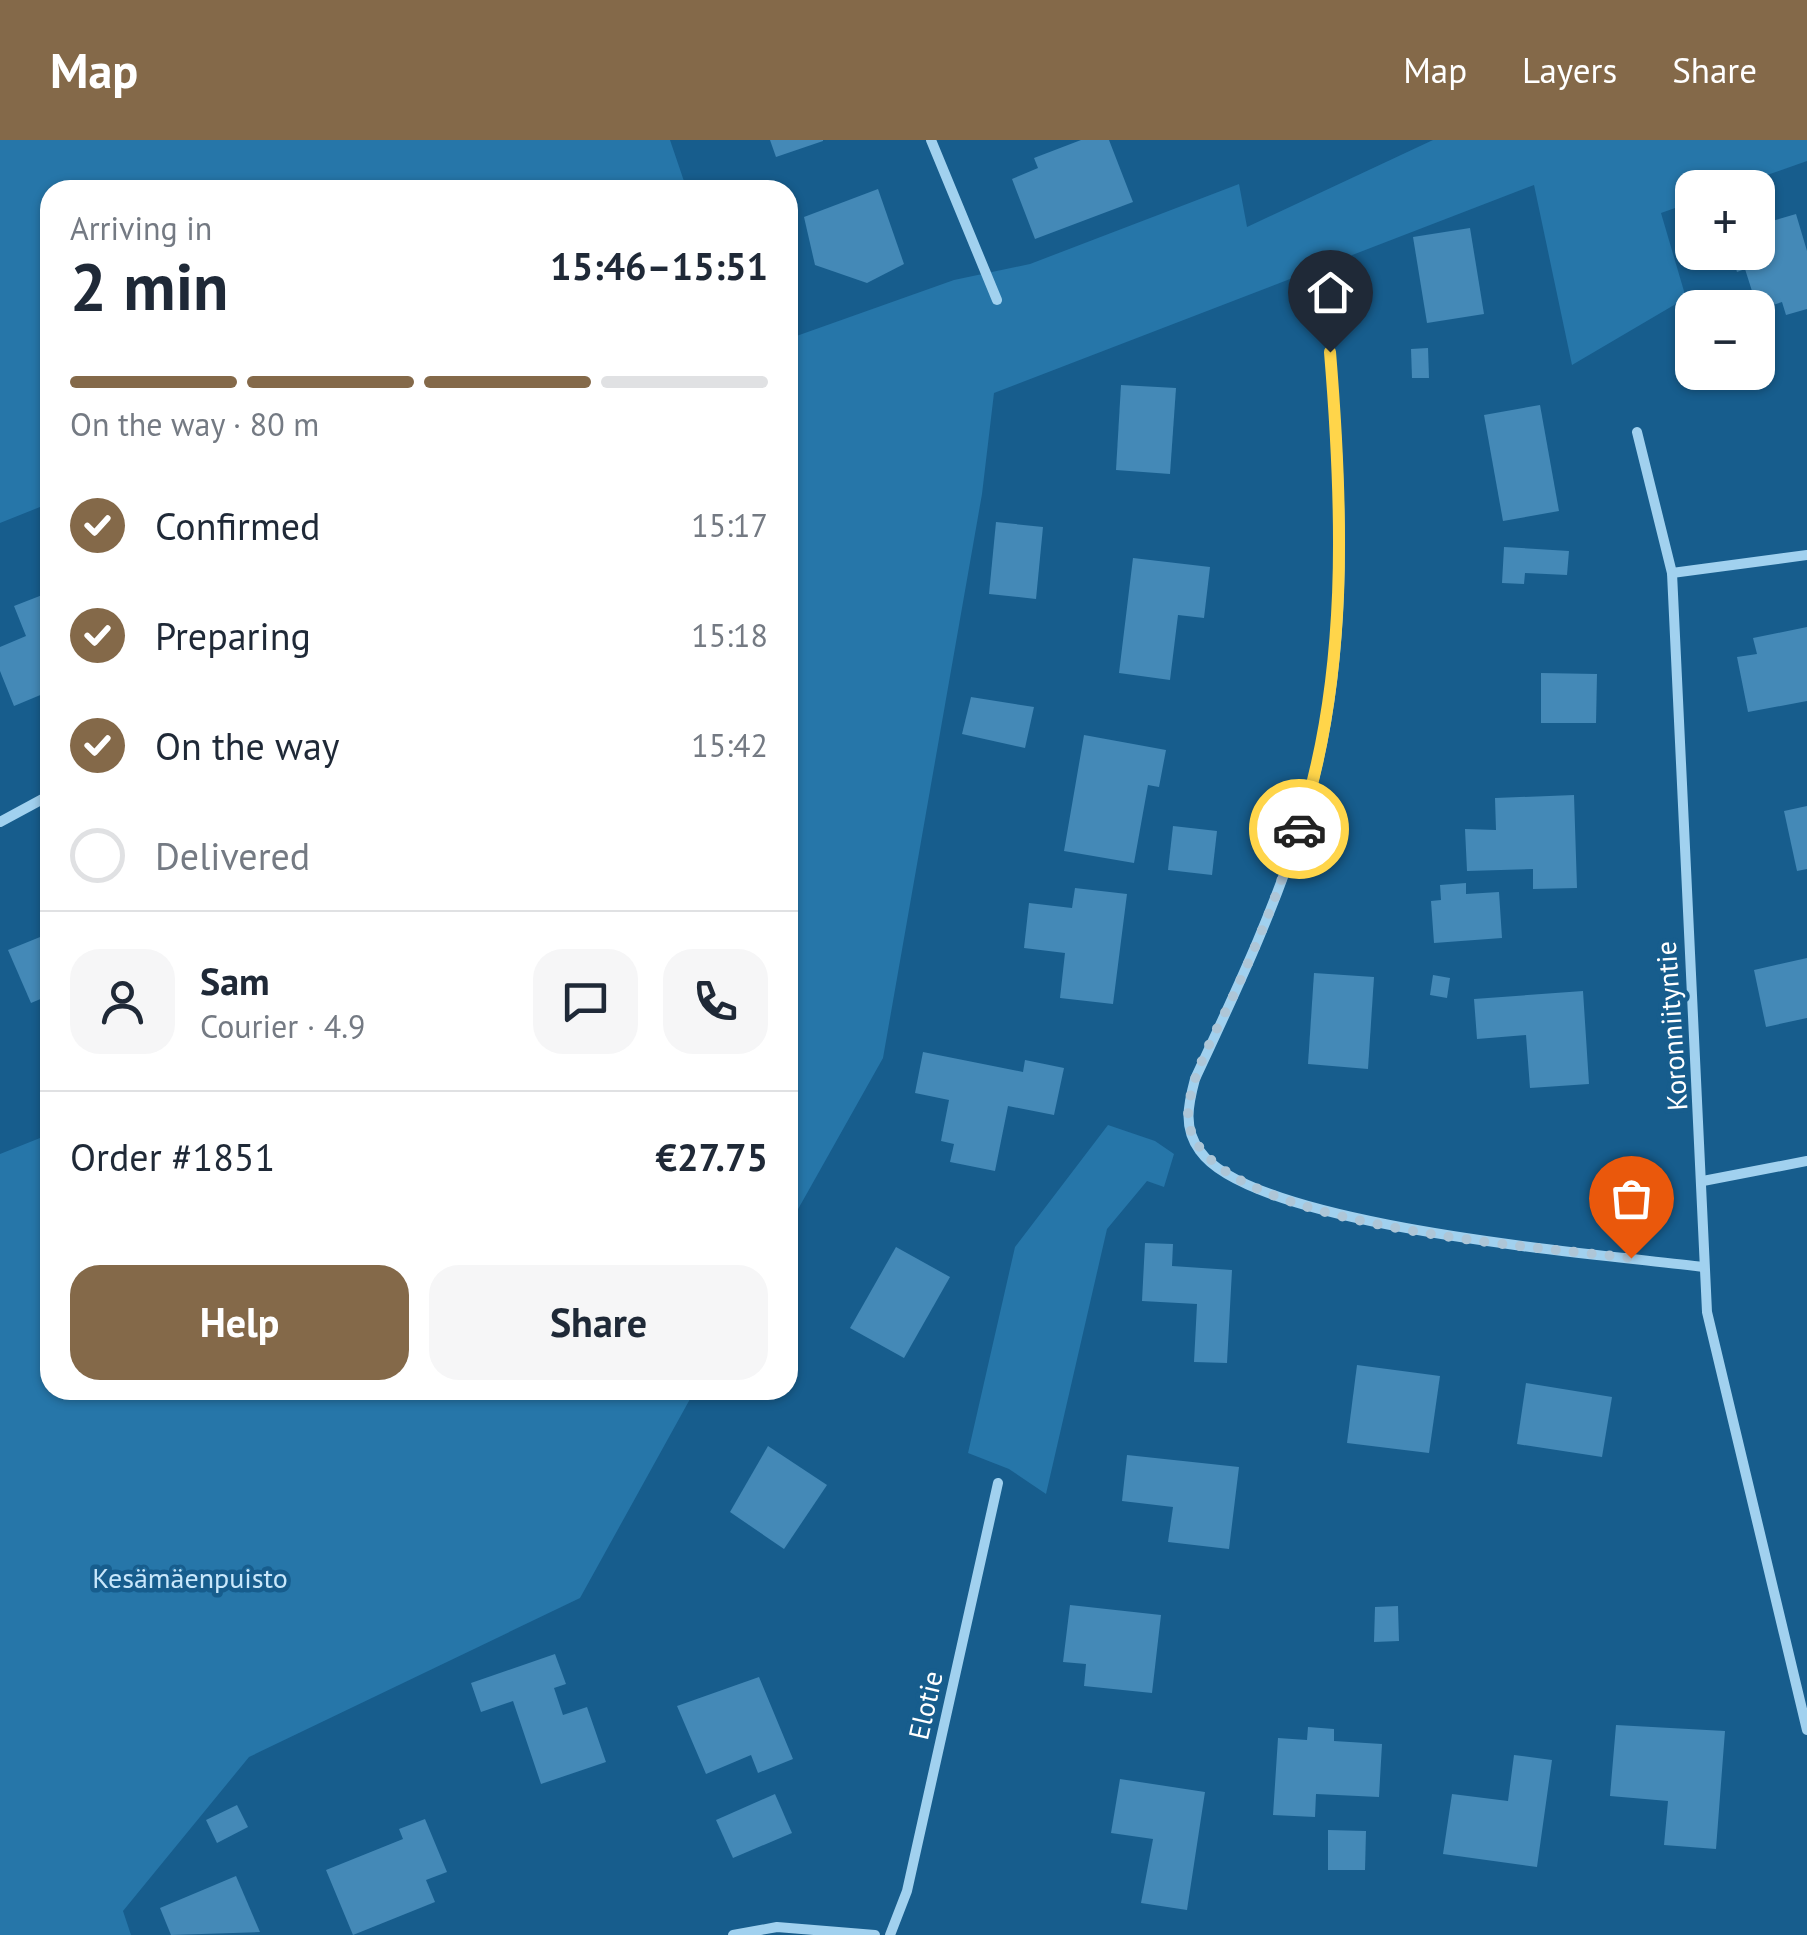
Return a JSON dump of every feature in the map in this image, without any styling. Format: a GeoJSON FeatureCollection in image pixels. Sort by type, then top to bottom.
{"type":"FeatureCollection","features":[{"type":"Feature","properties":{"kind":"street"},"geometry":{"type":"LineString","coordinates":[[931,140],[997,300]]}},
{"type":"Feature","properties":{"kind":"street"},"geometry":{"type":"LineString","coordinates":[[1330,352],[1340,466],[1340,576],[1321,740],[1306,808],[1280,886],[1195,1079],[1188,1108],[1190,1133],[1201,1154],[1220,1171],[1294,1204],[1414,1229],[1704,1267]]}},
{"type":"Feature","properties":{"kind":"street","name":"Koronniityntie"},"geometry":{"type":"LineString","coordinates":[[1636,432],[1672,572],[1704,1182],[1704,1267],[1715,1358],[1807,1730]]}},
{"type":"Feature","properties":{"kind":"street"},"geometry":{"type":"LineString","coordinates":[[1672,572],[1807,555]]}},
{"type":"Feature","properties":{"kind":"street"},"geometry":{"type":"LineString","coordinates":[[0,822],[40,801]]}},
{"type":"Feature","properties":{"kind":"street"},"geometry":{"type":"LineString","coordinates":[[1704,1182],[1807,1161]]}},
{"type":"Feature","properties":{"kind":"street","name":"Elotie"},"geometry":{"type":"LineString","coordinates":[[890,1935],[907,1891],[998,1483]]}},
{"type":"Feature","properties":{"kind":"street"},"geometry":{"type":"LineString","coordinates":[[733,1935],[777,1927],[875,1935]]}},
{"type":"Feature","properties":{"kind":"green space"},"geometry":{"type":"Polygon","coordinates":[[[0,140],[670,140],[684,180],[40,180],[40,507],[0,523],[0,140]]]}},
{"type":"Feature","properties":{"kind":"green space"},"geometry":{"type":"Polygon","coordinates":[[[1433,140],[1807,140],[1807,161],[1775,172],[1675,170],[1675,208],[1661,213],[1684,290],[1675,290],[1675,304],[1572,365],[1534,185],[994,393],[982,494],[883,1058],[798,1209],[798,335],[954,280],[1030,264],[1239,184],[1247,227],[1433,140]]]}},
{"type":"Feature","properties":{"kind":"green space"},"geometry":{"type":"Polygon","coordinates":[[[1108,1125],[1155,1141],[1174,1154],[1164,1187],[1147,1181],[1107,1229],[1046,1494],[1009,1469],[968,1453],[1015,1247],[1108,1125]]]}},
{"type":"Feature","properties":{"kind":"green space","name":"Kesämäenpuisto"},"geometry":{"type":"Polygon","coordinates":[[[40,1138],[40,1400],[689,1400],[580,1598],[249,1757],[123,1911],[131,1935],[0,1935],[0,1154],[40,1138]]]}},
{"type":"Feature","properties":{"kind":"building"},"geometry":{"type":"Polygon","coordinates":[[[770,140],[823,140],[823,141],[776,157],[770,140]]]}},
{"type":"Feature","properties":{"kind":"building"},"geometry":{"type":"Polygon","coordinates":[[[1081,140],[1109,140],[1133,202],[1035,239],[1012,179],[1038,168],[1034,158],[1081,140]]]}},
{"type":"Feature","properties":{"kind":"building"},"geometry":{"type":"Polygon","coordinates":[[[878,189],[904,264],[867,283],[815,265],[804,217],[878,189]]]}},
{"type":"Feature","properties":{"kind":"building"},"geometry":{"type":"Polygon","coordinates":[[[1796,214],[1807,251],[1807,309],[1786,315],[1782,302],[1775,304],[1775,290],[1752,290],[1745,270],[1775,270],[1775,220],[1796,214]]]}},
{"type":"Feature","properties":{"kind":"building"},"geometry":{"type":"Polygon","coordinates":[[[1470,228],[1484,314],[1427,323],[1413,237],[1470,228]]]}},
{"type":"Feature","properties":{"kind":"building"},"geometry":{"type":"Polygon","coordinates":[[[1428,348],[1429,378],[1412,378],[1411,349],[1428,348]]]}},
{"type":"Feature","properties":{"kind":"building"},"geometry":{"type":"Polygon","coordinates":[[[1121,385],[1176,388],[1170,474],[1116,470],[1121,385]]]}},
{"type":"Feature","properties":{"kind":"building"},"geometry":{"type":"Polygon","coordinates":[[[1540,405],[1559,511],[1503,521],[1484,415],[1540,405]]]}},
{"type":"Feature","properties":{"kind":"building"},"geometry":{"type":"Polygon","coordinates":[[[996,522],[1043,527],[1036,599],[989,594],[996,522]]]}},
{"type":"Feature","properties":{"kind":"building"},"geometry":{"type":"Polygon","coordinates":[[[1504,547],[1569,551],[1567,575],[1525,573],[1524,584],[1502,583],[1504,547]]]}},
{"type":"Feature","properties":{"kind":"building"},"geometry":{"type":"Polygon","coordinates":[[[1133,558],[1210,567],[1204,618],[1178,615],[1170,680],[1119,673],[1133,558]]]}},
{"type":"Feature","properties":{"kind":"building"},"geometry":{"type":"Polygon","coordinates":[[[40,596],[40,695],[14,706],[0,671],[0,647],[26,636],[14,606],[40,596]]]}},
{"type":"Feature","properties":{"kind":"building"},"geometry":{"type":"Polygon","coordinates":[[[1807,627],[1807,701],[1748,712],[1737,657],[1757,654],[1753,638],[1807,627]]]}},
{"type":"Feature","properties":{"kind":"building"},"geometry":{"type":"Polygon","coordinates":[[[1541,673],[1597,674],[1596,723],[1541,723],[1541,673]]]}},
{"type":"Feature","properties":{"kind":"building"},"geometry":{"type":"Polygon","coordinates":[[[971,697],[1034,707],[1025,748],[962,734],[971,697]]]}},
{"type":"Feature","properties":{"kind":"building"},"geometry":{"type":"Polygon","coordinates":[[[1084,735],[1166,750],[1159,787],[1148,785],[1134,863],[1064,851],[1084,735]]]}},
{"type":"Feature","properties":{"kind":"building"},"geometry":{"type":"Polygon","coordinates":[[[1574,795],[1577,888],[1533,889],[1533,869],[1467,871],[1465,829],[1496,830],[1495,798],[1574,795]]]}},
{"type":"Feature","properties":{"kind":"building"},"geometry":{"type":"Polygon","coordinates":[[[1807,806],[1807,869],[1797,871],[1784,811],[1807,806]]]}},
{"type":"Feature","properties":{"kind":"building"},"geometry":{"type":"Polygon","coordinates":[[[1173,826],[1217,831],[1212,875],[1168,870],[1173,826]]]}},
{"type":"Feature","properties":{"kind":"building"},"geometry":{"type":"Polygon","coordinates":[[[1466,883],[1466,894],[1499,892],[1502,938],[1434,943],[1431,901],[1441,900],[1440,885],[1466,883]]]}},
{"type":"Feature","properties":{"kind":"building"},"geometry":{"type":"Polygon","coordinates":[[[1075,888],[1127,894],[1113,1004],[1060,998],[1065,953],[1024,948],[1029,903],[1072,908],[1075,888]]]}},
{"type":"Feature","properties":{"kind":"building"},"geometry":{"type":"Polygon","coordinates":[[[40,937],[40,999],[31,1003],[8,950],[40,937]]]}},
{"type":"Feature","properties":{"kind":"building"},"geometry":{"type":"Polygon","coordinates":[[[1807,958],[1807,1018],[1766,1027],[1754,970],[1807,958]]]}},
{"type":"Feature","properties":{"kind":"building"},"geometry":{"type":"Polygon","coordinates":[[[1314,973],[1374,977],[1368,1069],[1308,1064],[1314,973]]]}},
{"type":"Feature","properties":{"kind":"building"},"geometry":{"type":"Polygon","coordinates":[[[1433,975],[1450,978],[1447,998],[1430,995],[1433,975]]]}},
{"type":"Feature","properties":{"kind":"building"},"geometry":{"type":"Polygon","coordinates":[[[1583,991],[1589,1084],[1530,1088],[1526,1035],[1477,1039],[1474,999],[1583,991]]]}},
{"type":"Feature","properties":{"kind":"building"},"geometry":{"type":"Polygon","coordinates":[[[923,1052],[1023,1072],[1025,1060],[1064,1068],[1054,1115],[1008,1106],[995,1171],[950,1162],[954,1144],[941,1141],[949,1100],[915,1093],[923,1052]]]}},
{"type":"Feature","properties":{"kind":"building"},"geometry":{"type":"Polygon","coordinates":[[[1145,1243],[1173,1244],[1172,1266],[1232,1270],[1227,1363],[1194,1362],[1197,1304],[1142,1301],[1145,1243]]]}},
{"type":"Feature","properties":{"kind":"building"},"geometry":{"type":"Polygon","coordinates":[[[896,1247],[950,1277],[904,1358],[850,1328],[896,1247]]]}},
{"type":"Feature","properties":{"kind":"building"},"geometry":{"type":"Polygon","coordinates":[[[1357,1365],[1440,1376],[1429,1453],[1347,1443],[1357,1365]]]}},
{"type":"Feature","properties":{"kind":"building"},"geometry":{"type":"Polygon","coordinates":[[[1526,1383],[1612,1397],[1602,1457],[1517,1444],[1526,1383]]]}},
{"type":"Feature","properties":{"kind":"building"},"geometry":{"type":"Polygon","coordinates":[[[768,1446],[827,1485],[784,1549],[730,1512],[768,1446]]]}},
{"type":"Feature","properties":{"kind":"building"},"geometry":{"type":"Polygon","coordinates":[[[1127,1455],[1239,1467],[1229,1549],[1168,1542],[1173,1507],[1122,1501],[1127,1455]]]}},
{"type":"Feature","properties":{"kind":"building"},"geometry":{"type":"Polygon","coordinates":[[[1070,1605],[1161,1615],[1152,1693],[1084,1686],[1086,1664],[1063,1662],[1070,1605]]]}},
{"type":"Feature","properties":{"kind":"building"},"geometry":{"type":"Polygon","coordinates":[[[1398,1606],[1399,1641],[1374,1642],[1375,1607],[1398,1606]]]}},
{"type":"Feature","properties":{"kind":"building"},"geometry":{"type":"Polygon","coordinates":[[[555,1654],[566,1684],[554,1688],[563,1715],[587,1707],[606,1762],[541,1784],[513,1701],[481,1712],[471,1683],[555,1654]]]}},
{"type":"Feature","properties":{"kind":"building"},"geometry":{"type":"Polygon","coordinates":[[[759,1677],[793,1759],[758,1773],[751,1755],[706,1774],[677,1706],[759,1677]]]}},
{"type":"Feature","properties":{"kind":"building"},"geometry":{"type":"Polygon","coordinates":[[[1616,1725],[1725,1731],[1716,1849],[1664,1845],[1668,1801],[1610,1796],[1616,1725]]]}},
{"type":"Feature","properties":{"kind":"building"},"geometry":{"type":"Polygon","coordinates":[[[1308,1727],[1334,1729],[1334,1741],[1382,1744],[1379,1797],[1316,1794],[1315,1817],[1273,1815],[1278,1738],[1307,1740],[1308,1727]]]}},
{"type":"Feature","properties":{"kind":"building"},"geometry":{"type":"Polygon","coordinates":[[[1514,1755],[1552,1760],[1537,1867],[1443,1854],[1452,1794],[1508,1801],[1514,1755]]]}},
{"type":"Feature","properties":{"kind":"building"},"geometry":{"type":"Polygon","coordinates":[[[1120,1779],[1205,1792],[1187,1910],[1141,1903],[1153,1839],[1111,1833],[1120,1779]]]}},
{"type":"Feature","properties":{"kind":"building"},"geometry":{"type":"Polygon","coordinates":[[[775,1794],[792,1833],[733,1858],[716,1820],[775,1794]]]}},
{"type":"Feature","properties":{"kind":"building"},"geometry":{"type":"Polygon","coordinates":[[[237,1805],[248,1827],[217,1843],[206,1820],[237,1805]]]}},
{"type":"Feature","properties":{"kind":"building"},"geometry":{"type":"Polygon","coordinates":[[[425,1819],[447,1872],[426,1880],[435,1902],[353,1935],[326,1870],[403,1839],[399,1829],[425,1819]]]}},
{"type":"Feature","properties":{"kind":"building"},"geometry":{"type":"Polygon","coordinates":[[[1328,1830],[1366,1831],[1365,1870],[1328,1870],[1328,1830]]]}},
{"type":"Feature","properties":{"kind":"building"},"geometry":{"type":"Polygon","coordinates":[[[236,1876],[260,1932],[171,1935],[160,1908],[236,1876]]]}},
{"type":"Feature","properties":{"kind":"way so far"},"geometry":{"type":"LineString","coordinates":[[1299,829],[1263,931],[1195,1079],[1188,1108],[1190,1133],[1201,1154],[1220,1171],[1252,1188],[1294,1204],[1355,1219],[1631,1258]]}},
{"type":"Feature","properties":{"kind":"route"},"geometry":{"type":"LineString","coordinates":[[1299,829],[1321,740],[1340,576],[1340,466],[1330,352]]}}]}
